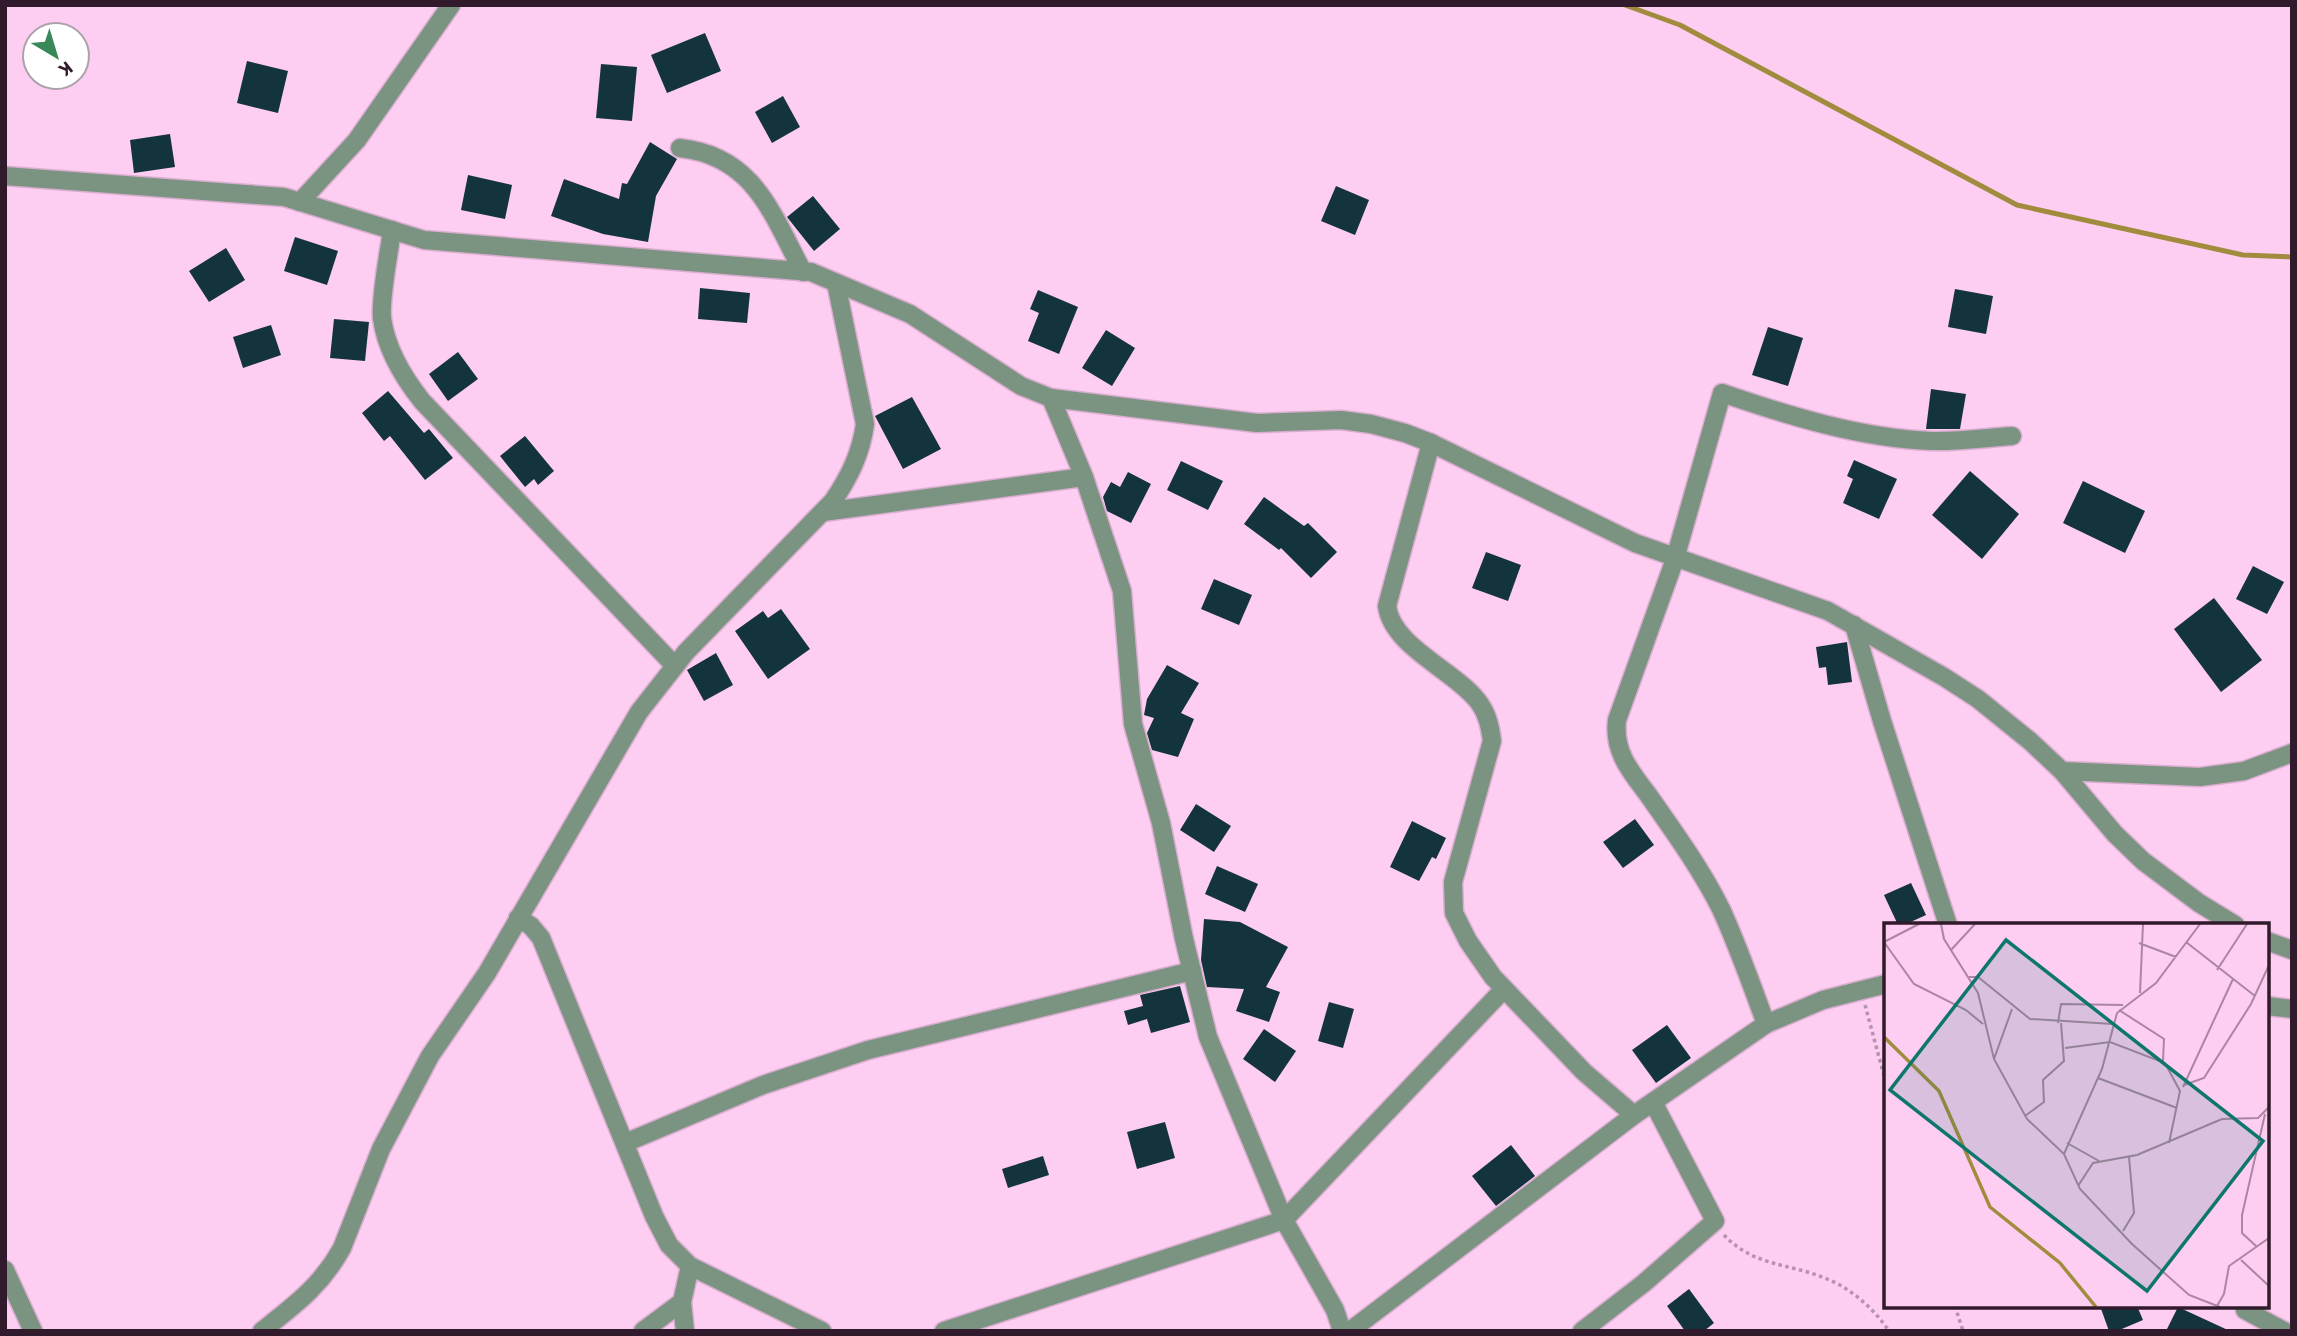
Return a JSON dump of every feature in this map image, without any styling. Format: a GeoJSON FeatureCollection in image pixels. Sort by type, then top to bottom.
{"type":"FeatureCollection","features":[{"type":"Feature","properties":{"kind":"street"},"geometry":{"type":"LineString","coordinates":[[300,202],[357,140],[451,5]]}},
{"type":"Feature","properties":{"kind":"street"},"geometry":{"type":"LineString","coordinates":[[680,148],[716,156],[752,182],[803,272]]}},
{"type":"Feature","properties":{"kind":"street"},"geometry":{"type":"LineString","coordinates":[[5,176],[284,197],[424,240],[811,272],[910,314],[1021,386],[1051,398],[1258,424],[1340,420],[1371,424],[1431,443],[1587,521],[1675,559],[1828,611],[1944,677],[1978,699],[2030,741],[2062,771],[2115,834],[2143,861],[2199,903],[2232,923]]}},
{"type":"Feature","properties":{"kind":"street"},"geometry":{"type":"LineString","coordinates":[[392,230],[382,316],[390,347],[403,376],[422,401],[675,666]]}},
{"type":"Feature","properties":{"kind":"street"},"geometry":{"type":"LineString","coordinates":[[262,1331],[314,1289],[333,1263],[342,1248],[382,1149],[430,1056],[487,973],[639,712],[675,666],[822,512],[850,474],[860,449],[865,424],[836,283]]}},
{"type":"Feature","properties":{"kind":"street"},"geometry":{"type":"LineString","coordinates":[[1766,1024],[1732,935],[1707,884],[1691,855],[1627,766],[1616,741],[1617,720],[1675,559],[1722,393],[1807,419],[1898,439],[1934,441],[2011,436]]}},
{"type":"Feature","properties":{"kind":"street"},"geometry":{"type":"LineString","coordinates":[[1051,398],[1084,477],[1122,591],[1133,724],[1161,822],[1208,1037],[1284,1220],[1335,1310],[1342,1331]]}},
{"type":"Feature","properties":{"kind":"street"},"geometry":{"type":"LineString","coordinates":[[1431,443],[1387,606],[1389,620],[1406,639],[1477,699],[1489,721],[1492,741],[1453,883],[1454,913],[1468,941],[1493,977],[1584,1072],[1634,1115]]}},
{"type":"Feature","properties":{"kind":"street"},"geometry":{"type":"LineString","coordinates":[[822,512],[1084,477]]}},
{"type":"Feature","properties":{"kind":"street"},"geometry":{"type":"LineString","coordinates":[[1854,625],[1947,923]]}},
{"type":"Feature","properties":{"kind":"street"},"geometry":{"type":"LineString","coordinates":[[2062,771],[2200,777],[2244,771],[2292,753]]}},
{"type":"Feature","properties":{"kind":"street"},"geometry":{"type":"LineString","coordinates":[[518,918],[531,926],[541,938],[669,1245],[690,1266],[822,1331]]}},
{"type":"Feature","properties":{"kind":"street"},"geometry":{"type":"LineString","coordinates":[[2269,942],[2292,950]]}},
{"type":"Feature","properties":{"kind":"street"},"geometry":{"type":"LineString","coordinates":[[625,1143],[763,1086],[867,1051],[1192,971]]}},
{"type":"Feature","properties":{"kind":"street"},"geometry":{"type":"LineString","coordinates":[[1350,1331],[1634,1115],[1766,1024],[1823,1000],[1884,984]]}},
{"type":"Feature","properties":{"kind":"street"},"geometry":{"type":"LineString","coordinates":[[944,1331],[1284,1220],[1504,989]]}},
{"type":"Feature","properties":{"kind":"street"},"geometry":{"type":"LineString","coordinates":[[2269,1006],[2292,1009]]}},
{"type":"Feature","properties":{"kind":"street"},"geometry":{"type":"LineString","coordinates":[[1582,1331],[1644,1283],[1715,1221],[1653,1102]]}},
{"type":"Feature","properties":{"kind":"street"},"geometry":{"type":"LineString","coordinates":[[685,1331],[682,1302],[690,1266]]}},
{"type":"Feature","properties":{"kind":"street"},"geometry":{"type":"LineString","coordinates":[[5,1270],[33,1331]]}},
{"type":"Feature","properties":{"kind":"street"},"geometry":{"type":"LineString","coordinates":[[643,1331],[682,1302]]}},
{"type":"Feature","properties":{"kind":"street"},"geometry":{"type":"LineString","coordinates":[[2245,1310],[2284,1331]]}},
{"type":"Feature","properties":{"kind":"path"},"geometry":{"type":"LineString","coordinates":[[1861,989],[1884,1077]]}},
{"type":"Feature","properties":{"kind":"path"},"geometry":{"type":"LineString","coordinates":[[1715,1221],[1732,1244],[1749,1255],[1826,1278],[1843,1287],[1873,1312],[1889,1331]]}},
{"type":"Feature","properties":{"kind":"path"},"geometry":{"type":"LineString","coordinates":[[1956,1308],[1963,1331]]}},
{"type":"Feature","properties":{"kind":"building"},"geometry":{"type":"Polygon","coordinates":[[[705,33],[721,71],[667,93],[651,55],[705,33]]]}},
{"type":"Feature","properties":{"kind":"building"},"geometry":{"type":"Polygon","coordinates":[[[247,61],[288,71],[278,113],[237,103],[247,61]]]}},
{"type":"Feature","properties":{"kind":"building"},"geometry":{"type":"Polygon","coordinates":[[[601,64],[637,67],[632,121],[596,118],[601,64]]]}},
{"type":"Feature","properties":{"kind":"building"},"geometry":{"type":"Polygon","coordinates":[[[783,96],[800,127],[772,143],[755,112],[783,96]]]}},
{"type":"Feature","properties":{"kind":"building"},"geometry":{"type":"Polygon","coordinates":[[[170,134],[175,167],[134,173],[130,140],[170,134]]]}},
{"type":"Feature","properties":{"kind":"building"},"geometry":{"type":"Polygon","coordinates":[[[650,142],[677,159],[656,196],[648,242],[603,234],[551,216],[564,179],[619,199],[622,183],[627,184],[650,142]]]}},
{"type":"Feature","properties":{"kind":"building"},"geometry":{"type":"Polygon","coordinates":[[[468,175],[512,185],[505,219],[461,210],[468,175]]]}},
{"type":"Feature","properties":{"kind":"building"},"geometry":{"type":"Polygon","coordinates":[[[1336,186],[1369,200],[1355,235],[1321,221],[1336,186]]]}},
{"type":"Feature","properties":{"kind":"building"},"geometry":{"type":"Polygon","coordinates":[[[813,196],[840,229],[814,251],[787,217],[813,196]]]}},
{"type":"Feature","properties":{"kind":"building"},"geometry":{"type":"Polygon","coordinates":[[[295,237],[338,251],[327,285],[284,271],[295,237]]]}},
{"type":"Feature","properties":{"kind":"building"},"geometry":{"type":"Polygon","coordinates":[[[226,248],[245,280],[209,302],[189,271],[226,248]]]}},
{"type":"Feature","properties":{"kind":"building"},"geometry":{"type":"Polygon","coordinates":[[[700,288],[750,293],[747,323],[698,319],[700,288]]]}},
{"type":"Feature","properties":{"kind":"building"},"geometry":{"type":"Polygon","coordinates":[[[1955,289],[1993,296],[1986,334],[1948,327],[1955,289]]]}},
{"type":"Feature","properties":{"kind":"building"},"geometry":{"type":"Polygon","coordinates":[[[1038,290],[1078,307],[1059,354],[1028,341],[1039,313],[1030,309],[1038,290]]]}},
{"type":"Feature","properties":{"kind":"building"},"geometry":{"type":"Polygon","coordinates":[[[334,319],[369,322],[365,361],[330,358],[334,319]]]}},
{"type":"Feature","properties":{"kind":"building"},"geometry":{"type":"Polygon","coordinates":[[[271,325],[281,355],[243,368],[233,337],[271,325]]]}},
{"type":"Feature","properties":{"kind":"building"},"geometry":{"type":"Polygon","coordinates":[[[1768,327],[1803,338],[1788,386],[1752,375],[1768,327]]]}},
{"type":"Feature","properties":{"kind":"building"},"geometry":{"type":"Polygon","coordinates":[[[1106,330],[1135,348],[1112,386],[1082,368],[1106,330]]]}},
{"type":"Feature","properties":{"kind":"building"},"geometry":{"type":"Polygon","coordinates":[[[458,352],[478,379],[448,401],[429,374],[458,352]]]}},
{"type":"Feature","properties":{"kind":"building"},"geometry":{"type":"Polygon","coordinates":[[[1931,389],[1966,394],[1960,429],[1926,429],[1931,389]]]}},
{"type":"Feature","properties":{"kind":"building"},"geometry":{"type":"Polygon","coordinates":[[[388,391],[424,433],[429,429],[453,458],[425,480],[390,436],[384,441],[362,413],[388,391]]]}},
{"type":"Feature","properties":{"kind":"building"},"geometry":{"type":"Polygon","coordinates":[[[912,397],[941,449],[903,469],[875,416],[912,397]]]}},
{"type":"Feature","properties":{"kind":"building"},"geometry":{"type":"Polygon","coordinates":[[[525,436],[554,471],[538,485],[534,479],[525,487],[500,456],[525,436]]]}},
{"type":"Feature","properties":{"kind":"building"},"geometry":{"type":"Polygon","coordinates":[[[1854,460],[1897,479],[1879,519],[1843,503],[1853,479],[1847,476],[1854,460]]]}},
{"type":"Feature","properties":{"kind":"building"},"geometry":{"type":"Polygon","coordinates":[[[1181,461],[1223,481],[1208,510],[1167,490],[1181,461]]]}},
{"type":"Feature","properties":{"kind":"building"},"geometry":{"type":"Polygon","coordinates":[[[1970,471],[2019,514],[1982,559],[1932,515],[1970,471]]]}},
{"type":"Feature","properties":{"kind":"building"},"geometry":{"type":"Polygon","coordinates":[[[1128,472],[1151,484],[1131,523],[1107,511],[1103,497],[1111,482],[1120,487],[1128,472]]]}},
{"type":"Feature","properties":{"kind":"building"},"geometry":{"type":"Polygon","coordinates":[[[2083,481],[2145,511],[2125,553],[2063,523],[2083,481]]]}},
{"type":"Feature","properties":{"kind":"building"},"geometry":{"type":"Polygon","coordinates":[[[1264,497],[1304,526],[1308,523],[1337,552],[1311,578],[1281,548],[1279,550],[1244,524],[1264,497]]]}},
{"type":"Feature","properties":{"kind":"building"},"geometry":{"type":"Polygon","coordinates":[[[1486,552],[1521,565],[1508,601],[1472,588],[1486,552]]]}},
{"type":"Feature","properties":{"kind":"building"},"geometry":{"type":"Polygon","coordinates":[[[2253,566],[2284,582],[2267,614],[2236,599],[2253,566]]]}},
{"type":"Feature","properties":{"kind":"building"},"geometry":{"type":"Polygon","coordinates":[[[1214,579],[1252,595],[1239,625],[1201,609],[1214,579]]]}},
{"type":"Feature","properties":{"kind":"building"},"geometry":{"type":"Polygon","coordinates":[[[2214,598],[2262,660],[2221,692],[2174,629],[2214,598]]]}},
{"type":"Feature","properties":{"kind":"building"},"geometry":{"type":"Polygon","coordinates":[[[781,609],[810,649],[768,679],[735,631],[763,611],[768,618],[781,609]]]}},
{"type":"Feature","properties":{"kind":"building"},"geometry":{"type":"Polygon","coordinates":[[[1847,642],[1852,682],[1828,685],[1826,667],[1819,668],[1816,647],[1847,642]]]}},
{"type":"Feature","properties":{"kind":"building"},"geometry":{"type":"Polygon","coordinates":[[[716,653],[733,685],[704,701],[687,670],[716,653]]]}},
{"type":"Feature","properties":{"kind":"building"},"geometry":{"type":"Polygon","coordinates":[[[1167,665],[1199,683],[1181,713],[1194,719],[1178,757],[1152,750],[1147,733],[1154,718],[1144,715],[1147,699],[1167,665]]]}},
{"type":"Feature","properties":{"kind":"building"},"geometry":{"type":"Polygon","coordinates":[[[1196,804],[1231,826],[1214,852],[1180,830],[1196,804]]]}},
{"type":"Feature","properties":{"kind":"building"},"geometry":{"type":"Polygon","coordinates":[[[1635,819],[1654,845],[1623,868],[1603,842],[1635,819]]]}},
{"type":"Feature","properties":{"kind":"building"},"geometry":{"type":"Polygon","coordinates":[[[1412,821],[1446,838],[1436,859],[1432,857],[1419,881],[1390,867],[1412,821]]]}},
{"type":"Feature","properties":{"kind":"building"},"geometry":{"type":"Polygon","coordinates":[[[1217,866],[1258,884],[1245,912],[1205,894],[1217,866]]]}},
{"type":"Feature","properties":{"kind":"building"},"geometry":{"type":"Polygon","coordinates":[[[1911,883],[1926,915],[1908,923],[1897,923],[1884,895],[1911,883]]]}},
{"type":"Feature","properties":{"kind":"building"},"geometry":{"type":"Polygon","coordinates":[[[1204,919],[1240,922],[1288,947],[1266,987],[1280,992],[1269,1022],[1236,1011],[1244,989],[1207,987],[1201,960],[1204,919]]]}},
{"type":"Feature","properties":{"kind":"building"},"geometry":{"type":"Polygon","coordinates":[[[1180,986],[1190,1022],[1151,1033],[1147,1019],[1128,1025],[1124,1011],[1143,1006],[1140,995],[1180,986]]]}},
{"type":"Feature","properties":{"kind":"building"},"geometry":{"type":"Polygon","coordinates":[[[1329,1002],[1354,1009],[1343,1048],[1318,1041],[1329,1002]]]}},
{"type":"Feature","properties":{"kind":"building"},"geometry":{"type":"Polygon","coordinates":[[[1667,1025],[1691,1058],[1656,1083],[1632,1050],[1667,1025]]]}},
{"type":"Feature","properties":{"kind":"building"},"geometry":{"type":"Polygon","coordinates":[[[1264,1029],[1296,1051],[1275,1082],[1243,1059],[1264,1029]]]}},
{"type":"Feature","properties":{"kind":"building"},"geometry":{"type":"Polygon","coordinates":[[[1165,1122],[1175,1158],[1137,1169],[1127,1132],[1165,1122]]]}},
{"type":"Feature","properties":{"kind":"building"},"geometry":{"type":"Polygon","coordinates":[[[1511,1145],[1535,1176],[1496,1206],[1472,1176],[1511,1145]]]}},
{"type":"Feature","properties":{"kind":"building"},"geometry":{"type":"Polygon","coordinates":[[[1043,1156],[1049,1175],[1008,1188],[1002,1169],[1043,1156]]]}},
{"type":"Feature","properties":{"kind":"building"},"geometry":{"type":"Polygon","coordinates":[[[1689,1289],[1714,1323],[1704,1331],[1685,1331],[1667,1306],[1689,1289]]]}},
{"type":"Feature","properties":{"kind":"building"},"geometry":{"type":"Polygon","coordinates":[[[2101,1308],[2138,1308],[2143,1320],[2117,1331],[2109,1331],[2101,1308]]]}},
{"type":"Feature","properties":{"kind":"building"},"geometry":{"type":"Polygon","coordinates":[[[2178,1308],[2180,1308],[2230,1331],[2166,1331],[2178,1308]]]}},
{"type":"Feature","properties":{"kind":"waterway"},"geometry":{"type":"LineString","coordinates":[[1625,5],[1680,25],[2017,205],[2243,255],[2292,257]]}}]}
